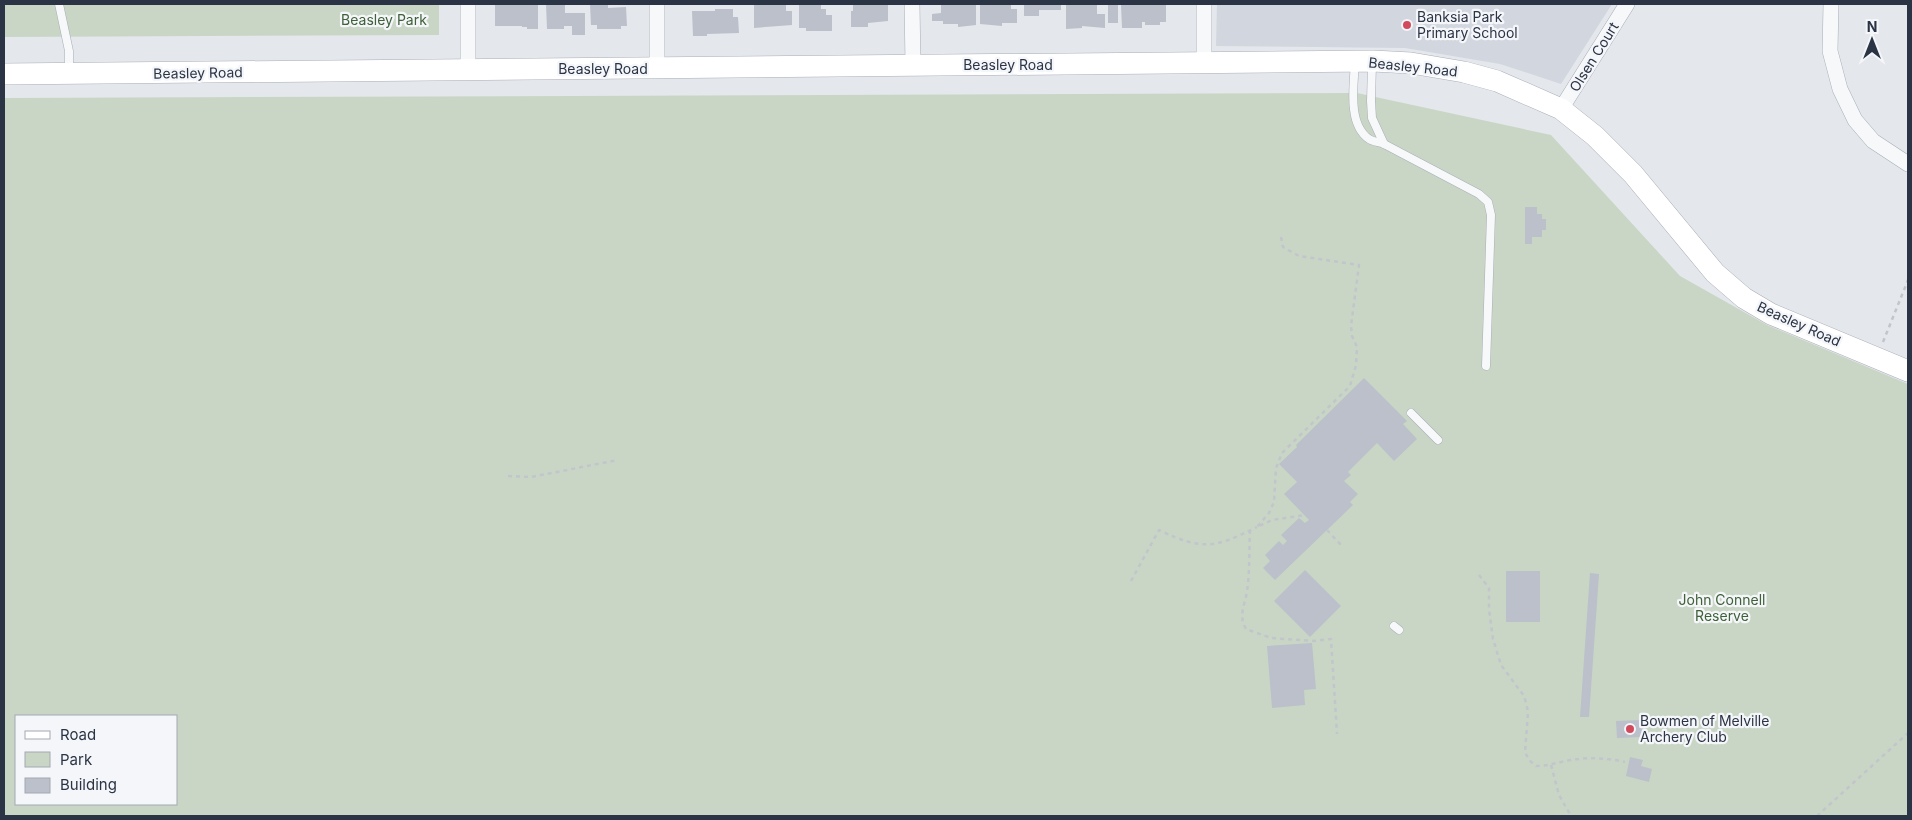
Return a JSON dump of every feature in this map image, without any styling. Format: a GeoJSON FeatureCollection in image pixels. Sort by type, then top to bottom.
{"type":"FeatureCollection","features":[{"type":"Feature","properties":{"kind":"main road","name":"Beasley Road"},"geometry":{"type":"LineString","coordinates":[[4,74],[69,69],[1204,59],[1364,57],[1412,53],[1465,61],[1503,71],[1538,85],[1564,105],[1633,174],[1715,273],[1744,298],[1771,314],[1908,371]]}},
{"type":"Feature","properties":{"kind":"main road","name":"Beasley Road"},"geometry":{"type":"LineString","coordinates":[[4,64],[69,69]]}},
{"type":"Feature","properties":{"kind":"main road","name":"Beasley Road"},"geometry":{"type":"LineString","coordinates":[[1564,105],[1602,127],[1643,167],[1717,259],[1743,284],[1777,305],[1908,358]]}},
{"type":"Feature","properties":{"kind":"street"},"geometry":{"type":"LineString","coordinates":[[468,4],[468,66]]}},
{"type":"Feature","properties":{"kind":"street"},"geometry":{"type":"LineString","coordinates":[[657,4],[657,64]]}},
{"type":"Feature","properties":{"kind":"street"},"geometry":{"type":"LineString","coordinates":[[912,4],[912,61]]}},
{"type":"Feature","properties":{"kind":"street"},"geometry":{"type":"LineString","coordinates":[[1204,4],[1204,59]]}},
{"type":"Feature","properties":{"kind":"street","name":"Olsen Court"},"geometry":{"type":"LineString","coordinates":[[1564,105],[1628,4]]}},
{"type":"Feature","properties":{"kind":"street"},"geometry":{"type":"LineString","coordinates":[[1831,4],[1830,51],[1840,88],[1855,120],[1874,141],[1908,164]]}},
{"type":"Feature","properties":{"kind":"lane"},"geometry":{"type":"LineString","coordinates":[[59,4],[69,51],[69,69]]}},
{"type":"Feature","properties":{"kind":"lane"},"geometry":{"type":"LineString","coordinates":[[1364,57],[1372,118],[1384,144]]}},
{"type":"Feature","properties":{"kind":"lane"},"geometry":{"type":"LineString","coordinates":[[1364,57],[1354,109],[1358,125],[1370,139],[1384,144],[1479,194],[1488,202],[1491,215],[1486,366]]}},
{"type":"Feature","properties":{"kind":"lane"},"geometry":{"type":"LineString","coordinates":[[1411,413],[1438,440]]}},
{"type":"Feature","properties":{"kind":"path"},"geometry":{"type":"LineString","coordinates":[[1257,527],[1269,513],[1274,502],[1276,468],[1282,453],[1350,386],[1356,365],[1357,346],[1352,336],[1351,326],[1359,265],[1299,256],[1283,247],[1280,237]]}},
{"type":"Feature","properties":{"kind":"path"},"geometry":{"type":"LineString","coordinates":[[1883,342],[1908,280]]}},
{"type":"Feature","properties":{"kind":"path"},"geometry":{"type":"LineString","coordinates":[[508,476],[531,477],[618,460]]}},
{"type":"Feature","properties":{"kind":"path"},"geometry":{"type":"LineString","coordinates":[[1131,581],[1160,530],[1179,540],[1203,545],[1229,541],[1272,520],[1305,515]]}},
{"type":"Feature","properties":{"kind":"path"},"geometry":{"type":"LineString","coordinates":[[1250,530],[1247,590],[1242,607],[1242,621],[1246,629],[1271,638],[1314,641],[1332,639],[1337,734]]}},
{"type":"Feature","properties":{"kind":"path"},"geometry":{"type":"LineString","coordinates":[[1327,530],[1341,545]]}},
{"type":"Feature","properties":{"kind":"path"},"geometry":{"type":"LineString","coordinates":[[1479,575],[1489,588],[1489,609],[1493,639],[1501,665],[1524,696],[1526,703],[1528,712],[1526,752],[1529,760],[1536,766],[1581,759],[1604,759],[1625,762]]}},
{"type":"Feature","properties":{"kind":"path"},"geometry":{"type":"LineString","coordinates":[[1817,816],[1908,733]]}},
{"type":"Feature","properties":{"kind":"path"},"geometry":{"type":"LineString","coordinates":[[1551,765],[1559,795],[1571,816]]}},
{"type":"Feature","properties":{"kind":"shaded area","name":"Banksia Park Primary School"},"geometry":{"type":"Polygon","coordinates":[[[1217,4],[1612,4],[1561,84],[1500,64],[1405,48],[1216,46],[1217,4]]]}},
{"type":"Feature","properties":{"kind":"green space","name":"Beasley Park"},"geometry":{"type":"Polygon","coordinates":[[[4,4],[439,4],[439,35],[4,37],[4,4]]]}},
{"type":"Feature","properties":{"kind":"green space","name":"John Connell Reserve"},"geometry":{"type":"Polygon","coordinates":[[[1357,93],[1551,135],[1680,276],[1767,325],[1908,384],[1908,816],[4,816],[4,98],[1357,93]]]}},
{"type":"Feature","properties":{"kind":"building"},"geometry":{"type":"Polygon","coordinates":[[[495,4],[538,4],[538,29],[527,29],[527,27],[522,26],[495,26],[495,4]]]}},
{"type":"Feature","properties":{"kind":"building"},"geometry":{"type":"Polygon","coordinates":[[[546,4],[565,4],[565,13],[585,13],[585,35],[572,35],[572,26],[564,26],[564,29],[547,29],[546,4]]]}},
{"type":"Feature","properties":{"kind":"building"},"geometry":{"type":"Polygon","coordinates":[[[590,4],[608,4],[608,8],[626,7],[627,26],[621,26],[621,29],[597,29],[597,25],[591,25],[590,4]]]}},
{"type":"Feature","properties":{"kind":"building"},"geometry":{"type":"Polygon","coordinates":[[[754,4],[786,5],[786,11],[792,11],[792,25],[754,28],[754,4]]]}},
{"type":"Feature","properties":{"kind":"building"},"geometry":{"type":"Polygon","coordinates":[[[799,4],[821,4],[821,9],[826,9],[826,15],[832,15],[832,31],[806,31],[806,28],[799,28],[799,4]]]}},
{"type":"Feature","properties":{"kind":"building"},"geometry":{"type":"Polygon","coordinates":[[[853,4],[888,5],[888,21],[868,23],[868,27],[851,27],[853,4]]]}},
{"type":"Feature","properties":{"kind":"building"},"geometry":{"type":"Polygon","coordinates":[[[941,4],[976,4],[976,25],[958,27],[958,24],[943,24],[943,21],[932,21],[932,14],[941,13],[941,4]]]}},
{"type":"Feature","properties":{"kind":"building"},"geometry":{"type":"Polygon","coordinates":[[[980,4],[1011,5],[1011,9],[1017,9],[1017,23],[1002,23],[1002,26],[980,24],[980,4]]]}},
{"type":"Feature","properties":{"kind":"building"},"geometry":{"type":"Polygon","coordinates":[[[1024,4],[1061,4],[1061,10],[1039,10],[1039,16],[1024,16],[1024,4]]]}},
{"type":"Feature","properties":{"kind":"building"},"geometry":{"type":"Polygon","coordinates":[[[1066,4],[1097,4],[1097,14],[1105,14],[1105,28],[1082,26],[1082,28],[1066,29],[1066,4]]]}},
{"type":"Feature","properties":{"kind":"building"},"geometry":{"type":"Polygon","coordinates":[[[1108,4],[1118,4],[1118,23],[1108,23],[1108,4]]]}},
{"type":"Feature","properties":{"kind":"building"},"geometry":{"type":"Polygon","coordinates":[[[1166,4],[1166,22],[1160,22],[1160,25],[1145,25],[1145,22],[1142,22],[1142,28],[1122,28],[1121,5],[1166,4]]]}},
{"type":"Feature","properties":{"kind":"building"},"geometry":{"type":"Polygon","coordinates":[[[715,9],[733,9],[733,17],[738,17],[739,33],[693,36],[692,11],[715,11],[715,9]]]}},
{"type":"Feature","properties":{"kind":"building"},"geometry":{"type":"Polygon","coordinates":[[[1525,207],[1537,207],[1537,214],[1542,214],[1542,219],[1546,219],[1546,230],[1542,230],[1542,237],[1532,237],[1532,244],[1525,244],[1525,207]]]}},
{"type":"Feature","properties":{"kind":"building"},"geometry":{"type":"Polygon","coordinates":[[[1364,378],[1407,421],[1403,424],[1417,439],[1394,461],[1377,443],[1348,472],[1351,475],[1344,481],[1358,494],[1350,502],[1353,505],[1275,580],[1263,568],[1270,561],[1265,555],[1279,541],[1283,545],[1287,541],[1281,535],[1299,518],[1305,523],[1309,520],[1284,494],[1297,482],[1279,464],[1364,378]]]}},
{"type":"Feature","properties":{"kind":"building"},"geometry":{"type":"Polygon","coordinates":[[[1305,570],[1341,606],[1310,637],[1274,601],[1305,570]]]}},
{"type":"Feature","properties":{"kind":"building"},"geometry":{"type":"Polygon","coordinates":[[[1506,571],[1540,571],[1540,622],[1506,622],[1506,571]]]}},
{"type":"Feature","properties":{"kind":"building"},"geometry":{"type":"Polygon","coordinates":[[[1590,573],[1599,574],[1589,717],[1580,717],[1590,573]]]}},
{"type":"Feature","properties":{"kind":"building"},"geometry":{"type":"Polygon","coordinates":[[[1312,643],[1316,689],[1304,690],[1305,705],[1272,708],[1267,646],[1312,643]]]}},
{"type":"Feature","properties":{"kind":"building","name":"Bowmen of Melville Archery Club"},"geometry":{"type":"Polygon","coordinates":[[[1642,720],[1643,737],[1617,738],[1616,721],[1642,720]]]}},
{"type":"Feature","properties":{"kind":"building"},"geometry":{"type":"Polygon","coordinates":[[[1630,757],[1643,760],[1641,766],[1652,769],[1649,782],[1626,776],[1630,757]]]}},
{"type":"Feature","properties":{"kind":"place","name":"Banksia Park Primary School"},"geometry":{"type":"Point","coordinates":[1407,25]}},
{"type":"Feature","properties":{"kind":"place","name":"Bowmen of Melville Archery Club"},"geometry":{"type":"Point","coordinates":[1630,729]}}]}
